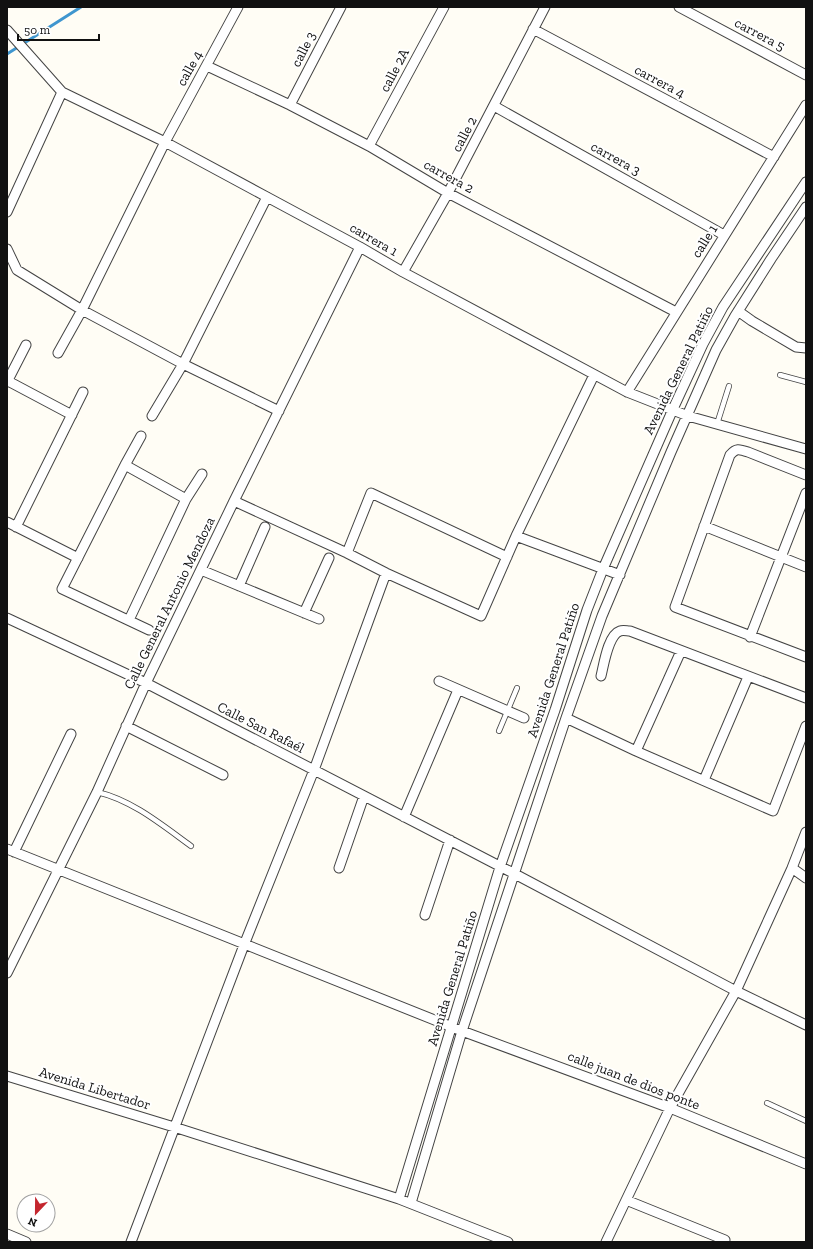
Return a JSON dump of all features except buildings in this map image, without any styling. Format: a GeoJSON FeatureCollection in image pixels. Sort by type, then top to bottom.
{"type":"FeatureCollection","features":[{"type":"Feature","properties":{"kind":"street","name":"calle 4"},"geometry":{"type":"LineString","coordinates":[[58,353],[82,310],[165,142],[238,7]]}},
{"type":"Feature","properties":{"kind":"street","name":"calle 3"},"geometry":{"type":"LineString","coordinates":[[290,105],[341,7]]}},
{"type":"Feature","properties":{"kind":"street","name":"calle 2A"},"geometry":{"type":"LineString","coordinates":[[369,146],[444,7]]}},
{"type":"Feature","properties":{"kind":"street","name":"calle 2"},"geometry":{"type":"LineString","coordinates":[[404,272],[448,193],[545,7]]}},
{"type":"Feature","properties":{"kind":"street","name":"carrera 5"},"geometry":{"type":"LineString","coordinates":[[679,7],[806,75]]}},
{"type":"Feature","properties":{"kind":"street","name":"carrera 4"},"geometry":{"type":"LineString","coordinates":[[533,29],[774,158]]}},
{"type":"Feature","properties":{"kind":"street"},"geometry":{"type":"LineString","coordinates":[[7,212],[62,92],[8,32]]}},
{"type":"Feature","properties":{"kind":"street","name":"carrera 2"},"geometry":{"type":"LineString","coordinates":[[207,66],[290,105],[369,146],[448,193],[676,312]]}},
{"type":"Feature","properties":{"kind":"street","name":"carrera 1"},"geometry":{"type":"LineString","coordinates":[[62,92],[165,142],[627,392],[688,416],[806,448]]}},
{"type":"Feature","properties":{"kind":"street","name":"calle 1"},"geometry":{"type":"LineString","coordinates":[[627,392],[806,105]]}},
{"type":"Feature","properties":{"kind":"street","name":"carrera 3"},"geometry":{"type":"LineString","coordinates":[[494,106],[724,235]]}},
{"type":"Feature","properties":{"kind":"street","name":"Avenida General Patiño"},"geometry":{"type":"LineString","coordinates":[[399,1199],[500,867],[555,710],[587,610],[603,569],[703,344],[723,307],[806,182]]}},
{"type":"Feature","properties":{"kind":"street"},"geometry":{"type":"LineString","coordinates":[[152,416],[183,364],[268,197]]}},
{"type":"Feature","properties":{"kind":"street","name":"Avenida General Patiño"},"geometry":{"type":"LineString","coordinates":[[411,1203],[462,1030],[513,873],[602,616],[716,350],[738,311],[806,207]]}},
{"type":"Feature","properties":{"kind":"street","name":"Calle General Antonio Mendoza"},"geometry":{"type":"LineString","coordinates":[[7,973],[97,792],[146,683],[234,501],[360,247]]}},
{"type":"Feature","properties":{"kind":"street"},"geometry":{"type":"LineString","coordinates":[[7,249],[17,270],[82,310],[183,364],[279,411]]}},
{"type":"Feature","properties":{"kind":"street"},"geometry":{"type":"LineString","coordinates":[[738,311],[796,347],[806,348]]}},
{"type":"Feature","properties":{"kind":"street"},"geometry":{"type":"LineString","coordinates":[[26,345],[7,381],[72,415]]}},
{"type":"Feature","properties":{"kind":"street"},"geometry":{"type":"LineString","coordinates":[[234,501],[481,616],[516,536],[594,375]]}},
{"type":"Feature","properties":{"kind":"street"},"geometry":{"type":"LineString","coordinates":[[16,527],[83,392]]}},
{"type":"Feature","properties":{"kind":"street"},"geometry":{"type":"LineString","coordinates":[[141,436],[62,589],[149,630]]}},
{"type":"Feature","properties":{"kind":"street"},"geometry":{"type":"LineString","coordinates":[[806,475],[748,452],[739,449],[735,450],[730,455],[675,606],[806,657]]}},
{"type":"Feature","properties":{"kind":"street"},"geometry":{"type":"LineString","coordinates":[[125,465],[186,499]]}},
{"type":"Feature","properties":{"kind":"street"},"geometry":{"type":"LineString","coordinates":[[129,620],[186,499],[202,474]]}},
{"type":"Feature","properties":{"kind":"street"},"geometry":{"type":"LineString","coordinates":[[347,553],[372,493],[507,557]]}},
{"type":"Feature","properties":{"kind":"street"},"geometry":{"type":"LineString","coordinates":[[750,636],[806,493]]}},
{"type":"Feature","properties":{"kind":"street"},"geometry":{"type":"LineString","coordinates":[[7,522],[78,558]]}},
{"type":"Feature","properties":{"kind":"street"},"geometry":{"type":"LineString","coordinates":[[704,526],[806,567]]}},
{"type":"Feature","properties":{"kind":"street"},"geometry":{"type":"LineString","coordinates":[[239,586],[265,527]]}},
{"type":"Feature","properties":{"kind":"street"},"geometry":{"type":"LineString","coordinates":[[516,536],[620,575]]}},
{"type":"Feature","properties":{"kind":"street"},"geometry":{"type":"LineString","coordinates":[[304,613],[329,558]]}},
{"type":"Feature","properties":{"kind":"street"},"geometry":{"type":"LineString","coordinates":[[201,570],[319,619]]}},
{"type":"Feature","properties":{"kind":"street"},"geometry":{"type":"LineString","coordinates":[[131,1242],[244,945],[314,770],[386,573]]}},
{"type":"Feature","properties":{"kind":"street","name":"Calle San Rafaél"},"geometry":{"type":"LineString","coordinates":[[7,618],[146,683],[736,990],[805,1022]]}},
{"type":"Feature","properties":{"kind":"street"},"geometry":{"type":"LineString","coordinates":[[601,676],[610,640],[621,630],[630,631],[806,698]]}},
{"type":"Feature","properties":{"kind":"street"},"geometry":{"type":"LineString","coordinates":[[636,751],[681,651]]}},
{"type":"Feature","properties":{"kind":"street"},"geometry":{"type":"LineString","coordinates":[[704,780],[748,677]]}},
{"type":"Feature","properties":{"kind":"street"},"geometry":{"type":"LineString","coordinates":[[439,681],[524,718]]}},
{"type":"Feature","properties":{"kind":"street"},"geometry":{"type":"LineString","coordinates":[[404,817],[458,690]]}},
{"type":"Feature","properties":{"kind":"street"},"geometry":{"type":"LineString","coordinates":[[566,718],[636,751],[772,811],[806,726]]}},
{"type":"Feature","properties":{"kind":"street"},"geometry":{"type":"LineString","coordinates":[[126,726],[223,775]]}},
{"type":"Feature","properties":{"kind":"street"},"geometry":{"type":"LineString","coordinates":[[58,870],[10,851],[71,734]]}},
{"type":"Feature","properties":{"kind":"street"},"geometry":{"type":"LineString","coordinates":[[339,868],[364,796]]}},
{"type":"Feature","properties":{"kind":"street"},"geometry":{"type":"LineString","coordinates":[[606,1242],[670,1108],[736,990],[792,868],[806,832]]}},
{"type":"Feature","properties":{"kind":"street"},"geometry":{"type":"LineString","coordinates":[[426,915],[450,840]]}},
{"type":"Feature","properties":{"kind":"street"},"geometry":{"type":"LineString","coordinates":[[792,868],[806,878]]}},
{"type":"Feature","properties":{"kind":"street","name":"calle juan de dios ponte"},"geometry":{"type":"LineString","coordinates":[[58,870],[244,945],[462,1030],[670,1108],[806,1163]]}},
{"type":"Feature","properties":{"kind":"street","name":"Avenida Libertador"},"geometry":{"type":"LineString","coordinates":[[7,1076],[174,1127],[399,1199]]}},
{"type":"Feature","properties":{"kind":"street"},"geometry":{"type":"LineString","coordinates":[[399,1199],[508,1242]]}},
{"type":"Feature","properties":{"kind":"street"},"geometry":{"type":"LineString","coordinates":[[626,1200],[725,1240]]}},
{"type":"Feature","properties":{"kind":"street"},"geometry":{"type":"LineString","coordinates":[[7,1234],[26,1242]]}},
{"type":"Feature","properties":{"kind":"lane"},"geometry":{"type":"LineString","coordinates":[[780,375],[806,382]]}},
{"type":"Feature","properties":{"kind":"lane"},"geometry":{"type":"LineString","coordinates":[[717,424],[729,386]]}},
{"type":"Feature","properties":{"kind":"lane"},"geometry":{"type":"LineString","coordinates":[[499,731],[517,688]]}},
{"type":"Feature","properties":{"kind":"lane"},"geometry":{"type":"LineString","coordinates":[[97,792],[116,798],[146,814],[191,846]]}},
{"type":"Feature","properties":{"kind":"lane"},"geometry":{"type":"LineString","coordinates":[[767,1103],[806,1121]]}},
{"type":"Feature","properties":{"kind":"waterway"},"geometry":{"type":"LineString","coordinates":[[7,54],[81,7]]}}]}
